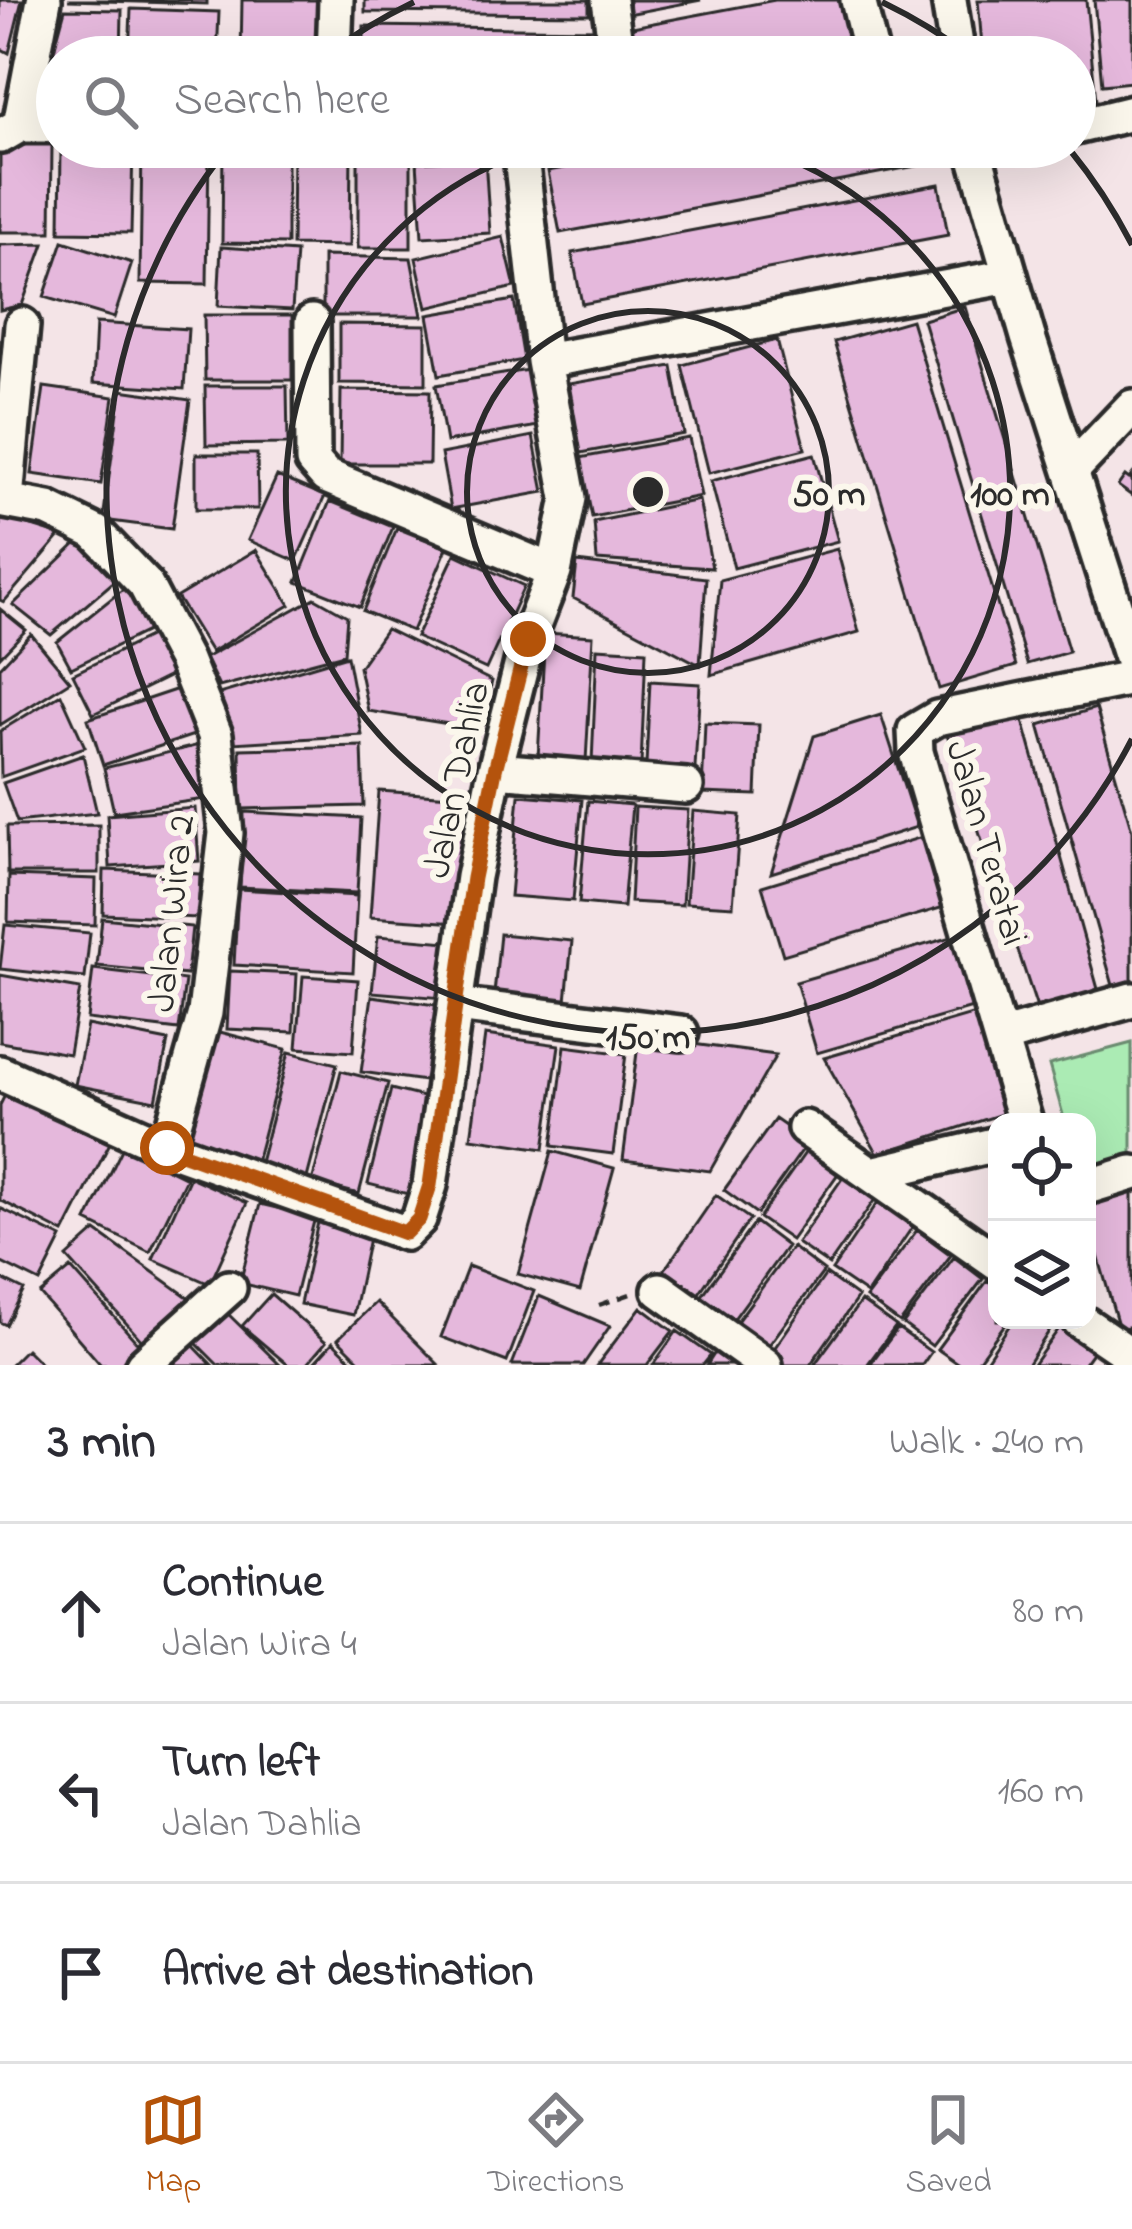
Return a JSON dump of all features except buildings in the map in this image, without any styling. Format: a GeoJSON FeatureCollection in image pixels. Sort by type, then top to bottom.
{"type":"FeatureCollection","features":[{"type":"Feature","properties":{"kind":"street"},"geometry":{"type":"LineString","coordinates":[[10,131],[44,0]]}},
{"type":"Feature","properties":{"kind":"street"},"geometry":{"type":"LineString","coordinates":[[335,36],[336,0]]}},
{"type":"Feature","properties":{"kind":"street"},"geometry":{"type":"LineString","coordinates":[[609,0],[613,36]]}},
{"type":"Feature","properties":{"kind":"street"},"geometry":{"type":"LineString","coordinates":[[858,0],[867,36]]}},
{"type":"Feature","properties":{"kind":"street"},"geometry":{"type":"LineString","coordinates":[[949,0],[955,36]]}},
{"type":"Feature","properties":{"kind":"street"},"geometry":{"type":"LineString","coordinates":[[1096,121],[1132,112]]}},
{"type":"Feature","properties":{"kind":"street","name":"Jalan Dahlia"},"geometry":{"type":"LineString","coordinates":[[167,1148],[405,1233],[419,1219],[430,1185],[473,878],[495,770],[528,639],[554,572],[569,498],[544,361],[522,168]]}},
{"type":"Feature","properties":{"kind":"street"},"geometry":{"type":"LineString","coordinates":[[981,168],[1010,276],[1132,661]]}},
{"type":"Feature","properties":{"kind":"street"},"geometry":{"type":"LineString","coordinates":[[544,361],[1010,276]]}},
{"type":"Feature","properties":{"kind":"street"},"geometry":{"type":"LineString","coordinates":[[312,322],[313,461],[326,476],[554,572]]}},
{"type":"Feature","properties":{"kind":"street"},"geometry":{"type":"LineString","coordinates":[[3,499],[22,325]]}},
{"type":"Feature","properties":{"kind":"street"},"geometry":{"type":"LineString","coordinates":[[1071,471],[1132,407]]}},
{"type":"Feature","properties":{"kind":"street","name":"Jalan Wira 2"},"geometry":{"type":"LineString","coordinates":[[3,499],[48,509],[95,532],[145,584],[185,660],[214,735],[226,833],[224,856],[206,1013],[167,1148]]}},
{"type":"Feature","properties":{"kind":"street","name":"Jalan Teratai"},"geometry":{"type":"LineString","coordinates":[[1021,1113],[916,752],[915,731],[937,718],[1132,677]]}},
{"type":"Feature","properties":{"kind":"street"},"geometry":{"type":"LineString","coordinates":[[495,770],[686,786]]}},
{"type":"Feature","properties":{"kind":"street"},"geometry":{"type":"LineString","coordinates":[[1000,1037],[1132,1000]]}},
{"type":"Feature","properties":{"kind":"street"},"geometry":{"type":"LineString","coordinates":[[455,1005],[681,1033]]}},
{"type":"Feature","properties":{"kind":"street"},"geometry":{"type":"LineString","coordinates":[[0,1073],[167,1148]]}},
{"type":"Feature","properties":{"kind":"street"},"geometry":{"type":"LineString","coordinates":[[805,1128],[988,1256]]}},
{"type":"Feature","properties":{"kind":"street"},"geometry":{"type":"LineString","coordinates":[[872,1174],[988,1146]]}},
{"type":"Feature","properties":{"kind":"street"},"geometry":{"type":"LineString","coordinates":[[1096,1184],[1132,1173]]}},
{"type":"Feature","properties":{"kind":"street"},"geometry":{"type":"LineString","coordinates":[[143,1365],[229,1288]]}},
{"type":"Feature","properties":{"kind":"street"},"geometry":{"type":"LineString","coordinates":[[660,1290],[765,1365]]}},
{"type":"Feature","properties":{"kind":"street"},"geometry":{"type":"LineString","coordinates":[[1094,1329],[1132,1356]]}},
{"type":"Feature","properties":{"kind":"path"},"geometry":{"type":"LineString","coordinates":[[599,1305],[631,1293],[660,1290]]}},
{"type":"Feature","properties":{"kind":"green space"},"geometry":{"type":"Polygon","coordinates":[[[1132,1043],[1132,1163],[1096,1173],[1096,1113],[1062,1113],[1049,1065],[1132,1043]]]}},
{"type":"Feature","properties":{"kind":"route"},"geometry":{"type":"LineString","coordinates":[[167,1148],[405,1233],[419,1219],[430,1185],[473,878],[528,639]]}}]}
